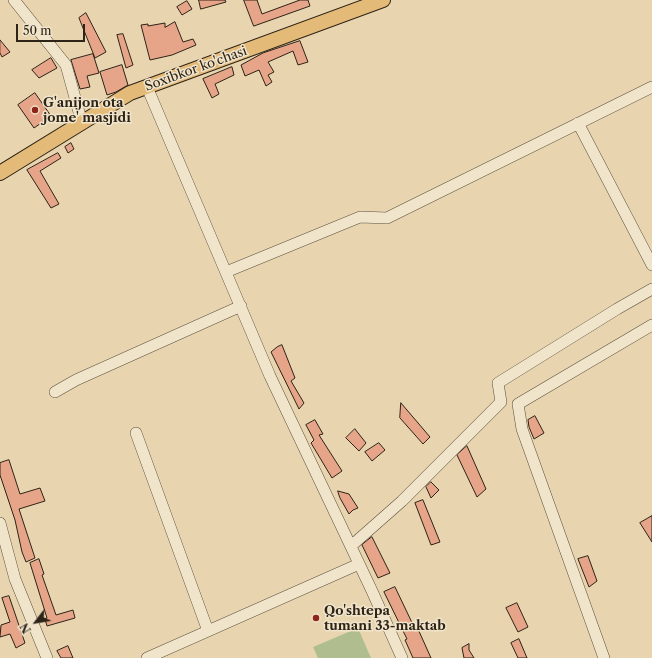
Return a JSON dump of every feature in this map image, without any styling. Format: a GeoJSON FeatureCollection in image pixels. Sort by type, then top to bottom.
{"type":"FeatureCollection","features":[{"type":"Feature","properties":{"kind":"main road","name":"Soxibkor ko'chasi"},"geometry":{"type":"LineString","coordinates":[[0,173],[130,93],[383,0]]}},
{"type":"Feature","properties":{"kind":"street"},"geometry":{"type":"LineString","coordinates":[[14,0],[66,65],[82,123]]}},
{"type":"Feature","properties":{"kind":"street"},"geometry":{"type":"LineString","coordinates":[[147,87],[270,376],[351,546],[402,658]]}},
{"type":"Feature","properties":{"kind":"street"},"geometry":{"type":"LineString","coordinates":[[226,272],[360,217],[387,218],[652,87]]}},
{"type":"Feature","properties":{"kind":"street"},"geometry":{"type":"LineString","coordinates":[[578,123],[652,265]]}},
{"type":"Feature","properties":{"kind":"street"},"geometry":{"type":"LineString","coordinates":[[351,546],[402,501],[501,402],[498,383],[652,289]]}},
{"type":"Feature","properties":{"kind":"street"},"geometry":{"type":"LineString","coordinates":[[55,392],[76,380],[240,306]]}},
{"type":"Feature","properties":{"kind":"street"},"geometry":{"type":"LineString","coordinates":[[604,658],[522,429],[518,404],[652,325]]}},
{"type":"Feature","properties":{"kind":"street"},"geometry":{"type":"LineString","coordinates":[[136,433],[208,631]]}},
{"type":"Feature","properties":{"kind":"street"},"geometry":{"type":"LineString","coordinates":[[0,523],[15,579],[47,658]]}},
{"type":"Feature","properties":{"kind":"street"},"geometry":{"type":"LineString","coordinates":[[147,658],[359,564]]}},
{"type":"Feature","properties":{"kind":"green space"},"geometry":{"type":"Polygon","coordinates":[[[358,628],[371,658],[318,658],[313,647],[358,628]]]}},
{"type":"Feature","properties":{"kind":"building"},"geometry":{"type":"Polygon","coordinates":[[[199,0],[225,0],[226,2],[201,9],[199,0]]]}},
{"type":"Feature","properties":{"kind":"building"},"geometry":{"type":"Polygon","coordinates":[[[244,0],[257,0],[262,14],[300,0],[308,0],[310,6],[254,26],[244,0]]]}},
{"type":"Feature","properties":{"kind":"building"},"geometry":{"type":"Polygon","coordinates":[[[187,1],[192,9],[182,15],[177,7],[187,1]]]}},
{"type":"Feature","properties":{"kind":"building"},"geometry":{"type":"Polygon","coordinates":[[[86,13],[106,52],[95,58],[79,18],[86,13]]]}},
{"type":"Feature","properties":{"kind":"building"},"geometry":{"type":"Polygon","coordinates":[[[175,22],[183,42],[193,39],[196,45],[172,55],[150,60],[141,25],[148,24],[148,26],[165,23],[165,27],[175,22]]]}},
{"type":"Feature","properties":{"kind":"building"},"geometry":{"type":"Polygon","coordinates":[[[123,34],[133,65],[126,68],[117,35],[123,34]]]}},
{"type":"Feature","properties":{"kind":"building"},"geometry":{"type":"Polygon","coordinates":[[[0,40],[10,52],[2,57],[0,53],[0,40]]]}},
{"type":"Feature","properties":{"kind":"building"},"geometry":{"type":"Polygon","coordinates":[[[300,41],[308,62],[298,65],[293,51],[268,62],[274,72],[268,75],[272,82],[266,86],[259,70],[245,76],[241,65],[263,53],[300,41]]]}},
{"type":"Feature","properties":{"kind":"building"},"geometry":{"type":"Polygon","coordinates":[[[93,54],[99,73],[87,76],[90,87],[80,89],[71,60],[93,54]]]}},
{"type":"Feature","properties":{"kind":"building"},"geometry":{"type":"Polygon","coordinates":[[[51,58],[57,68],[39,78],[32,70],[51,58]]]}},
{"type":"Feature","properties":{"kind":"building"},"geometry":{"type":"Polygon","coordinates":[[[122,65],[128,85],[107,95],[100,72],[122,65]]]}},
{"type":"Feature","properties":{"kind":"building"},"geometry":{"type":"Polygon","coordinates":[[[232,67],[234,75],[215,84],[219,94],[212,98],[203,79],[232,67]]]}},
{"type":"Feature","properties":{"kind":"building","name":"G'anijon ota jome' masjidi"},"geometry":{"type":"Polygon","coordinates":[[[35,93],[51,116],[34,128],[18,105],[35,93]]]}},
{"type":"Feature","properties":{"kind":"building"},"geometry":{"type":"Polygon","coordinates":[[[71,143],[74,149],[68,153],[65,147],[71,143]]]}},
{"type":"Feature","properties":{"kind":"building"},"geometry":{"type":"Polygon","coordinates":[[[58,153],[61,158],[40,171],[59,204],[51,208],[27,170],[58,153]]]}},
{"type":"Feature","properties":{"kind":"building"},"geometry":{"type":"Polygon","coordinates":[[[282,345],[295,378],[291,381],[304,403],[299,409],[271,352],[282,345]]]}},
{"type":"Feature","properties":{"kind":"building"},"geometry":{"type":"Polygon","coordinates":[[[401,403],[430,437],[423,444],[400,418],[401,403]]]}},
{"type":"Feature","properties":{"kind":"building"},"geometry":{"type":"Polygon","coordinates":[[[535,416],[544,433],[534,439],[528,420],[535,416]]]}},
{"type":"Feature","properties":{"kind":"building"},"geometry":{"type":"Polygon","coordinates":[[[315,420],[323,434],[319,435],[342,471],[332,478],[311,443],[314,440],[306,425],[315,420]]]}},
{"type":"Feature","properties":{"kind":"building"},"geometry":{"type":"Polygon","coordinates":[[[355,429],[366,443],[359,451],[346,438],[355,429]]]}},
{"type":"Feature","properties":{"kind":"building"},"geometry":{"type":"Polygon","coordinates":[[[379,443],[385,450],[372,461],[365,452],[379,443]]]}},
{"type":"Feature","properties":{"kind":"building"},"geometry":{"type":"Polygon","coordinates":[[[467,446],[486,489],[477,497],[457,455],[467,446]]]}},
{"type":"Feature","properties":{"kind":"building"},"geometry":{"type":"Polygon","coordinates":[[[9,460],[20,494],[40,488],[45,501],[19,509],[35,558],[26,562],[22,552],[15,520],[0,475],[0,463],[9,460]]]}},
{"type":"Feature","properties":{"kind":"building"},"geometry":{"type":"Polygon","coordinates":[[[431,482],[439,490],[431,498],[426,487],[431,482]]]}},
{"type":"Feature","properties":{"kind":"building"},"geometry":{"type":"Polygon","coordinates":[[[338,491],[349,494],[358,508],[349,514],[340,498],[338,491]]]}},
{"type":"Feature","properties":{"kind":"building"},"geometry":{"type":"Polygon","coordinates":[[[423,500],[440,542],[431,545],[415,503],[423,500]]]}},
{"type":"Feature","properties":{"kind":"building"},"geometry":{"type":"Polygon","coordinates":[[[652,516],[652,542],[640,523],[652,516]]]}},
{"type":"Feature","properties":{"kind":"building"},"geometry":{"type":"Polygon","coordinates":[[[372,537],[390,573],[378,578],[362,545],[372,537]]]}},
{"type":"Feature","properties":{"kind":"building"},"geometry":{"type":"Polygon","coordinates":[[[588,556],[597,581],[589,587],[578,559],[588,556]]]}},
{"type":"Feature","properties":{"kind":"building"},"geometry":{"type":"Polygon","coordinates":[[[39,559],[44,574],[42,575],[56,615],[73,610],[75,618],[47,626],[45,619],[47,618],[30,563],[39,559]]]}},
{"type":"Feature","properties":{"kind":"building"},"geometry":{"type":"Polygon","coordinates":[[[395,587],[416,631],[418,629],[431,658],[413,658],[405,640],[407,639],[384,592],[395,587]]]}},
{"type":"Feature","properties":{"kind":"building"},"geometry":{"type":"Polygon","coordinates":[[[9,596],[25,643],[16,648],[10,634],[0,637],[1,625],[10,622],[2,598],[9,596]]]}},
{"type":"Feature","properties":{"kind":"building"},"geometry":{"type":"Polygon","coordinates":[[[517,603],[528,627],[518,632],[506,608],[517,603]]]}},
{"type":"Feature","properties":{"kind":"building"},"geometry":{"type":"Polygon","coordinates":[[[519,639],[527,658],[518,658],[511,643],[519,639]]]}},
{"type":"Feature","properties":{"kind":"building"},"geometry":{"type":"Polygon","coordinates":[[[469,644],[469,650],[474,658],[464,658],[462,648],[469,644]]]}},
{"type":"Feature","properties":{"kind":"building"},"geometry":{"type":"Polygon","coordinates":[[[68,646],[73,658],[61,658],[57,651],[68,646]]]}},
{"type":"Feature","properties":{"kind":"place","name":"G'anijon ota jome' masjidi"},"geometry":{"type":"Point","coordinates":[35,110]}},
{"type":"Feature","properties":{"kind":"place","name":"Qo'shtepa tumani 33-maktab"},"geometry":{"type":"Point","coordinates":[316,618]}}]}
